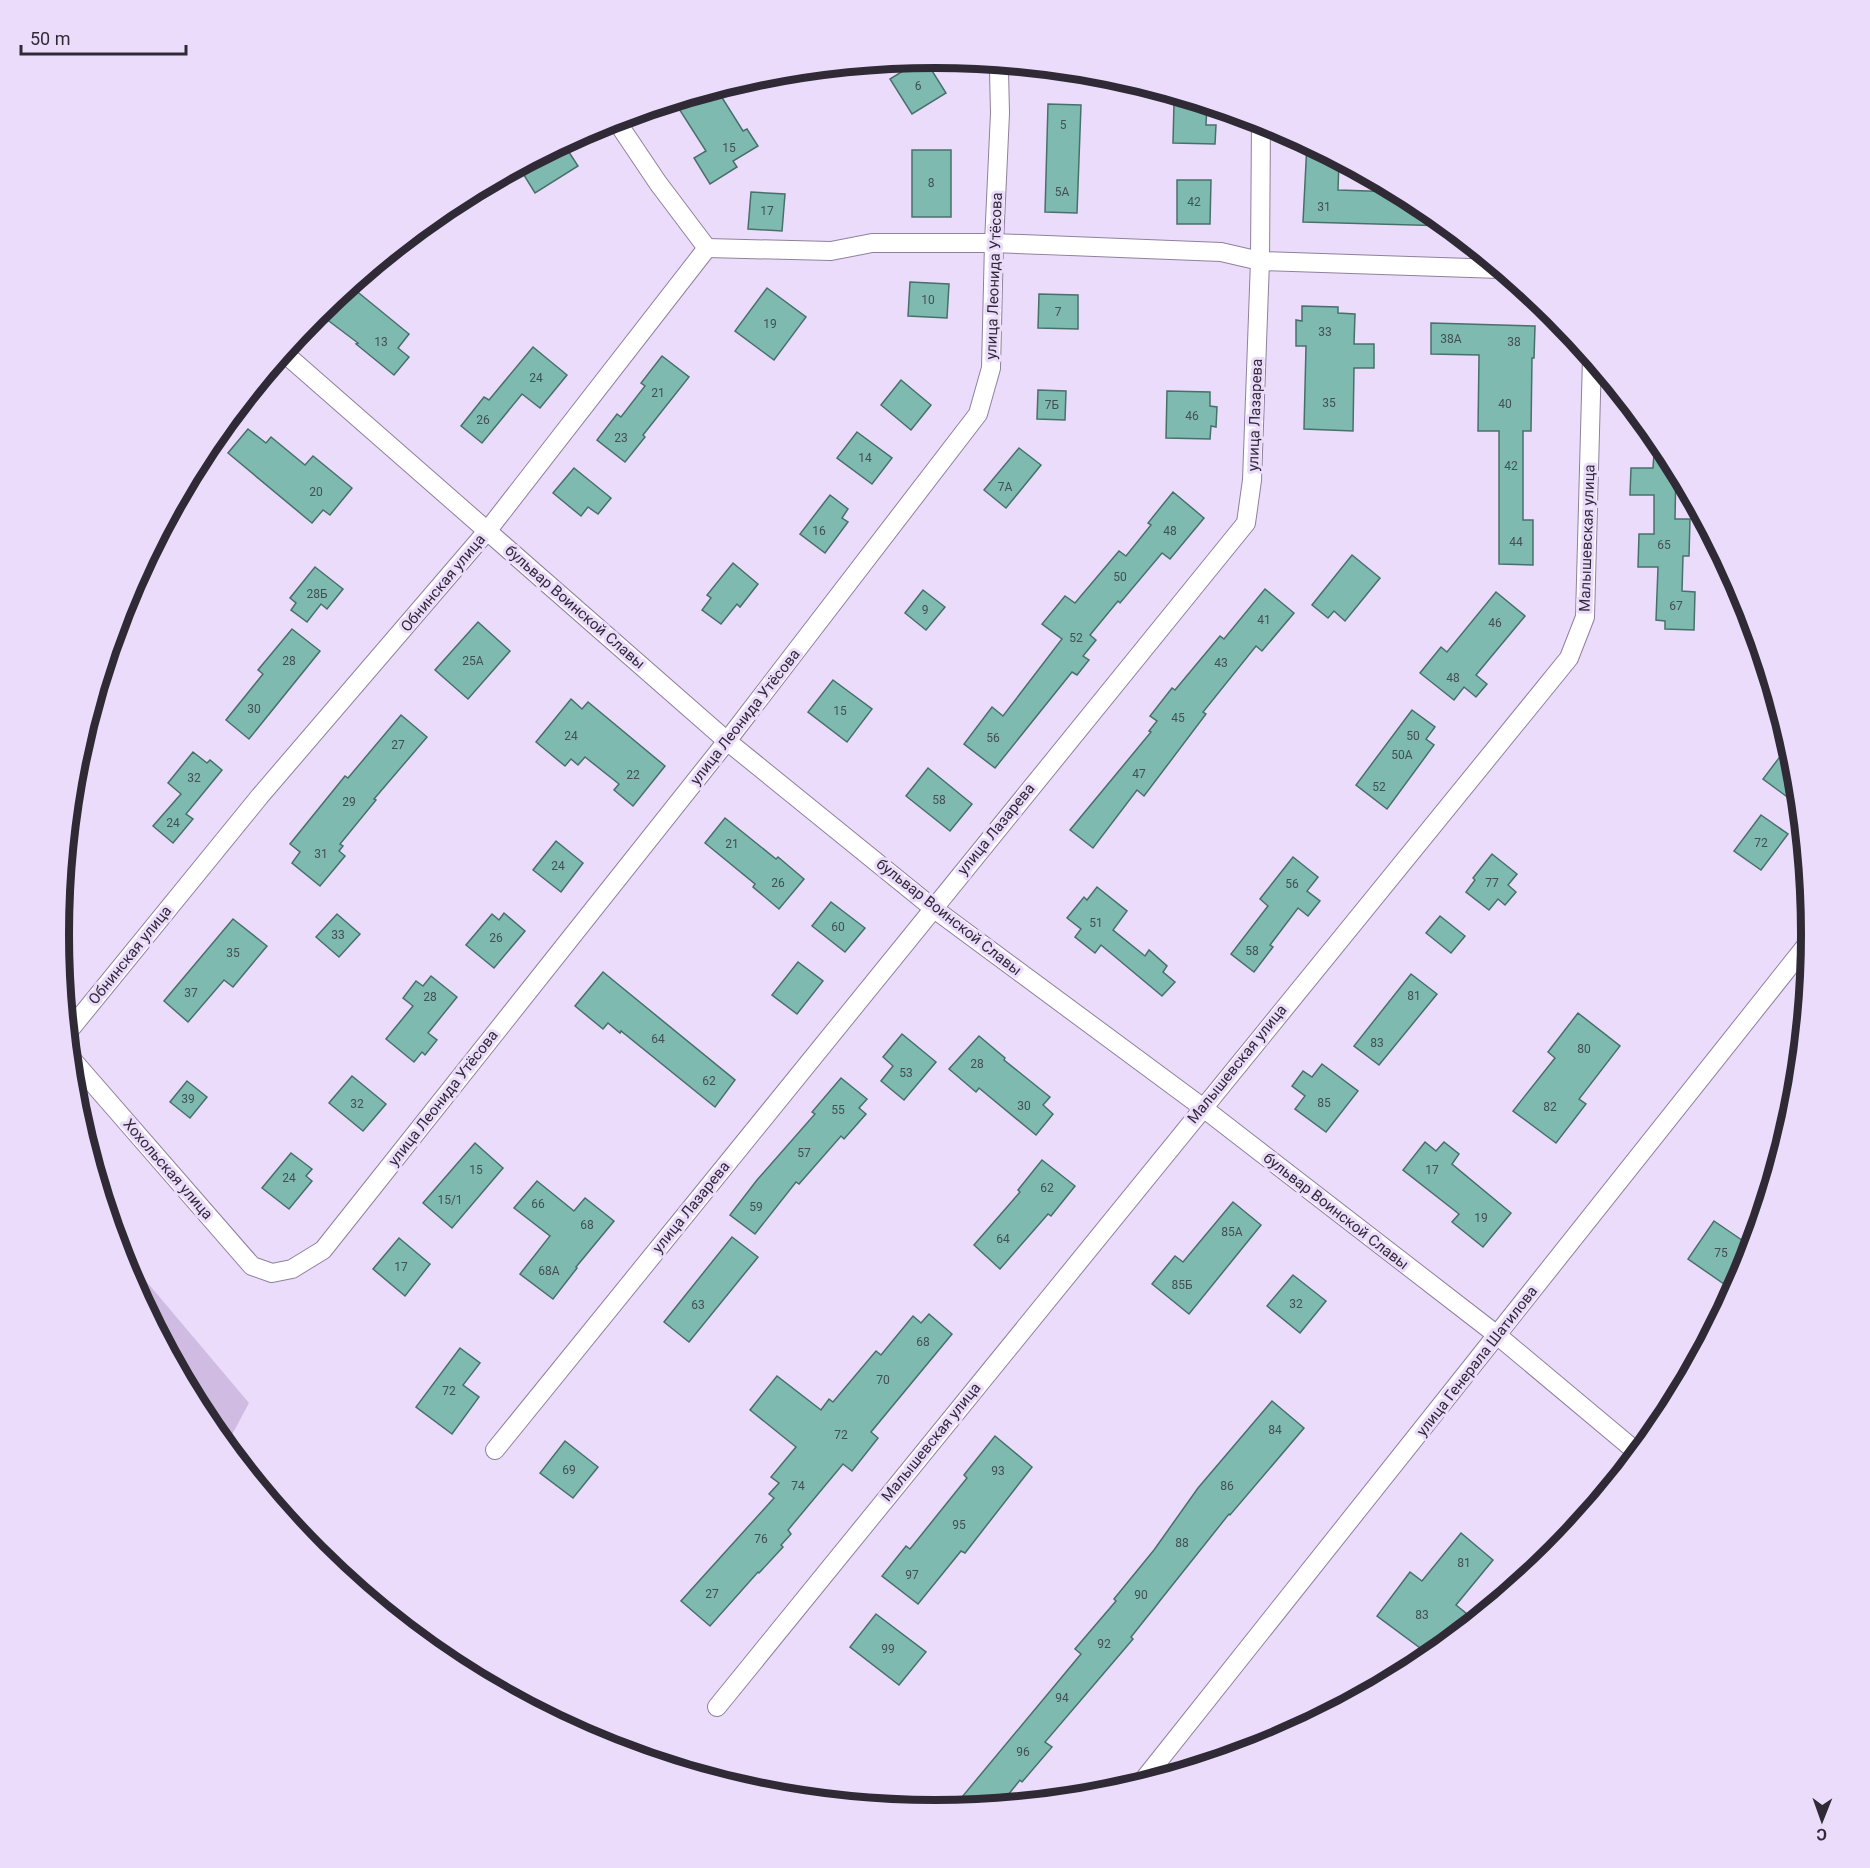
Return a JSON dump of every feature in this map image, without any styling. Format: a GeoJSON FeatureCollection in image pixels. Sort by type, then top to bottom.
{"type":"FeatureCollection","features":[{"type":"Feature","properties":{"kind":"street","name":"улица Леонида Утёсова"},"geometry":{"type":"LineString","coordinates":[[272,1273],[292,1269],[323,1250],[727,741],[978,414],[991,368],[1000,113],[998,70]]}},
{"type":"Feature","properties":{"kind":"street"},"geometry":{"type":"LineString","coordinates":[[620,127],[707,249],[831,251],[872,243],[994,243],[1221,252],[1260,261],[1488,269]]}},
{"type":"Feature","properties":{"kind":"street","name":"улица Лазарева"},"geometry":{"type":"LineString","coordinates":[[495,1450],[1245,523],[1252,480],[1260,261],[1261,131]]}},
{"type":"Feature","properties":{"kind":"street","name":"Обнинская улица"},"geometry":{"type":"LineString","coordinates":[[74,1025],[268,787],[488,530],[707,249]]}},
{"type":"Feature","properties":{"kind":"street","name":"бульвар Воинской Славы"},"geometry":{"type":"LineString","coordinates":[[290,357],[727,741],[933,908],[1202,1107],[1497,1335],[1632,1448]]}},
{"type":"Feature","properties":{"kind":"street","name":"Малышевская улица"},"geometry":{"type":"LineString","coordinates":[[717,1707],[1202,1107],[1569,658],[1585,617],[1592,370]]}},
{"type":"Feature","properties":{"kind":"street","name":"улица Генерала Шатилова"},"geometry":{"type":"LineString","coordinates":[[1150,1773],[1801,951]]}},
{"type":"Feature","properties":{"kind":"street","name":"Хохольская улица"},"geometry":{"type":"LineString","coordinates":[[79,1068],[252,1266],[272,1273]]}},
{"type":"Feature","properties":{"kind":"shaded area"},"geometry":{"type":"Polygon","coordinates":[[[135,1268],[249,1403],[231,1437],[185,1367],[135,1268]]]}},
{"type":"Feature","properties":{"kind":"building"},"geometry":{"type":"Polygon","coordinates":[[[907,68],[930,68],[946,93],[912,114],[890,79],[907,68]]]}},
{"type":"Feature","properties":{"kind":"building"},"geometry":{"type":"Polygon","coordinates":[[[720,95],[743,131],[747,129],[758,146],[733,161],[737,167],[710,184],[694,158],[706,151],[678,107],[720,95]]]}},
{"type":"Feature","properties":{"kind":"building"},"geometry":{"type":"Polygon","coordinates":[[[1174,102],[1207,111],[1206,125],[1216,125],[1215,144],[1173,143],[1174,102]]]}},
{"type":"Feature","properties":{"kind":"building"},"geometry":{"type":"Polygon","coordinates":[[[1048,104],[1081,105],[1077,213],[1045,212],[1048,104]]]}},
{"type":"Feature","properties":{"kind":"building"},"geometry":{"type":"Polygon","coordinates":[[[567,150],[578,166],[535,193],[523,173],[567,150]]]}},
{"type":"Feature","properties":{"kind":"building"},"geometry":{"type":"Polygon","coordinates":[[[912,150],[951,150],[951,217],[912,217],[912,150]]]}},
{"type":"Feature","properties":{"kind":"building"},"geometry":{"type":"Polygon","coordinates":[[[1307,152],[1339,168],[1338,190],[1380,191],[1432,226],[1303,222],[1307,152]]]}},
{"type":"Feature","properties":{"kind":"building"},"geometry":{"type":"Polygon","coordinates":[[[1177,180],[1211,180],[1210,224],[1177,224],[1177,180]]]}},
{"type":"Feature","properties":{"kind":"building"},"geometry":{"type":"Polygon","coordinates":[[[751,192],[785,194],[782,231],[748,229],[751,192]]]}},
{"type":"Feature","properties":{"kind":"building"},"geometry":{"type":"Polygon","coordinates":[[[910,282],[949,284],[947,318],[908,316],[910,282]]]}},
{"type":"Feature","properties":{"kind":"building"},"geometry":{"type":"Polygon","coordinates":[[[767,288],[806,317],[774,360],[735,331],[767,288]]]}},
{"type":"Feature","properties":{"kind":"building"},"geometry":{"type":"Polygon","coordinates":[[[356,290],[409,334],[398,348],[409,357],[394,375],[356,344],[358,343],[325,318],[356,290]]]}},
{"type":"Feature","properties":{"kind":"building"},"geometry":{"type":"Polygon","coordinates":[[[1039,294],[1078,295],[1078,329],[1038,328],[1039,294]]]}},
{"type":"Feature","properties":{"kind":"building"},"geometry":{"type":"Polygon","coordinates":[[[1302,306],[1338,307],[1338,313],[1355,314],[1354,344],[1374,344],[1374,368],[1354,368],[1353,431],[1304,429],[1306,346],[1296,346],[1296,320],[1302,321],[1302,306]]]}},
{"type":"Feature","properties":{"kind":"building"},"geometry":{"type":"Polygon","coordinates":[[[1431,323],[1535,326],[1531,431],[1523,431],[1523,520],[1533,520],[1533,565],[1499,564],[1499,431],[1478,431],[1479,355],[1431,354],[1431,323]]]}},
{"type":"Feature","properties":{"kind":"building"},"geometry":{"type":"Polygon","coordinates":[[[533,347],[567,375],[540,408],[522,394],[482,443],[461,426],[484,397],[489,400],[533,347]]]}},
{"type":"Feature","properties":{"kind":"building"},"geometry":{"type":"Polygon","coordinates":[[[662,356],[689,377],[643,435],[645,437],[625,462],[597,440],[617,414],[621,417],[645,386],[641,383],[662,356]]]}},
{"type":"Feature","properties":{"kind":"building"},"geometry":{"type":"Polygon","coordinates":[[[901,380],[931,405],[911,430],[881,405],[901,380]]]}},
{"type":"Feature","properties":{"kind":"building"},"geometry":{"type":"Polygon","coordinates":[[[1038,390],[1066,391],[1065,420],[1037,419],[1038,390]]]}},
{"type":"Feature","properties":{"kind":"building"},"geometry":{"type":"Polygon","coordinates":[[[1167,391],[1210,392],[1210,406],[1217,407],[1216,427],[1211,426],[1210,439],[1166,438],[1167,391]]]}},
{"type":"Feature","properties":{"kind":"building"},"geometry":{"type":"Polygon","coordinates":[[[248,429],[266,443],[271,437],[305,465],[313,456],[352,488],[330,515],[323,510],[312,523],[228,453],[248,429]]]}},
{"type":"Feature","properties":{"kind":"building"},"geometry":{"type":"Polygon","coordinates":[[[857,432],[892,458],[872,484],[837,458],[857,432]]]}},
{"type":"Feature","properties":{"kind":"building"},"geometry":{"type":"Polygon","coordinates":[[[1019,448],[1041,465],[1006,508],[984,490],[1019,448]]]}},
{"type":"Feature","properties":{"kind":"building"},"geometry":{"type":"Polygon","coordinates":[[[1655,453],[1676,486],[1675,519],[1690,519],[1689,556],[1683,556],[1682,591],[1695,592],[1694,630],[1665,629],[1665,621],[1656,620],[1658,567],[1638,567],[1639,534],[1654,534],[1654,495],[1630,495],[1631,468],[1653,468],[1655,453]]]}},
{"type":"Feature","properties":{"kind":"building"},"geometry":{"type":"Polygon","coordinates":[[[574,468],[611,498],[598,514],[588,507],[581,516],[553,493],[574,468]]]}},
{"type":"Feature","properties":{"kind":"building"},"geometry":{"type":"Polygon","coordinates":[[[1173,492],[1204,518],[1170,559],[1162,553],[1120,603],[1118,601],[1090,635],[1096,640],[1083,656],[1089,660],[1077,675],[1072,672],[995,768],[964,744],[992,707],[1003,716],[1062,639],[1042,624],[1065,596],[1075,603],[1119,551],[1126,556],[1151,525],[1148,523],[1173,492]]]}},
{"type":"Feature","properties":{"kind":"building"},"geometry":{"type":"Polygon","coordinates":[[[830,495],[848,509],[842,518],[848,522],[825,553],[800,534],[830,495]]]}},
{"type":"Feature","properties":{"kind":"building"},"geometry":{"type":"Polygon","coordinates":[[[1352,555],[1380,578],[1345,621],[1334,611],[1328,618],[1312,605],[1352,555]]]}},
{"type":"Feature","properties":{"kind":"building"},"geometry":{"type":"Polygon","coordinates":[[[733,563],[758,584],[740,607],[737,604],[721,624],[702,610],[711,598],[707,595],[733,563]]]}},
{"type":"Feature","properties":{"kind":"building"},"geometry":{"type":"Polygon","coordinates":[[[315,567],[343,589],[327,609],[321,604],[307,622],[291,610],[296,603],[290,598],[315,567]]]}},
{"type":"Feature","properties":{"kind":"building"},"geometry":{"type":"Polygon","coordinates":[[[1265,589],[1294,613],[1262,651],[1256,646],[1203,712],[1206,714],[1144,796],[1137,790],[1093,848],[1070,830],[1151,732],[1149,731],[1157,721],[1150,716],[1172,688],[1175,690],[1220,636],[1224,639],[1265,589]]]}},
{"type":"Feature","properties":{"kind":"building"},"geometry":{"type":"Polygon","coordinates":[[[923,590],[945,607],[926,630],[905,613],[923,590]]]}},
{"type":"Feature","properties":{"kind":"building"},"geometry":{"type":"Polygon","coordinates":[[[1496,592],[1525,616],[1476,675],[1487,684],[1476,697],[1464,687],[1454,700],[1420,673],[1441,647],[1447,652],[1496,592]]]}},
{"type":"Feature","properties":{"kind":"building"},"geometry":{"type":"Polygon","coordinates":[[[478,622],[510,651],[468,699],[435,670],[478,622]]]}},
{"type":"Feature","properties":{"kind":"building"},"geometry":{"type":"Polygon","coordinates":[[[292,629],[320,651],[249,739],[226,720],[263,674],[258,670],[292,629]]]}},
{"type":"Feature","properties":{"kind":"building"},"geometry":{"type":"Polygon","coordinates":[[[833,680],[872,709],[847,742],[808,712],[833,680]]]}},
{"type":"Feature","properties":{"kind":"building"},"geometry":{"type":"Polygon","coordinates":[[[571,699],[582,709],[588,702],[665,766],[633,806],[614,790],[619,784],[585,757],[578,765],[571,759],[565,766],[536,742],[571,699]]]}},
{"type":"Feature","properties":{"kind":"building"},"geometry":{"type":"Polygon","coordinates":[[[1412,710],[1435,727],[1426,739],[1434,745],[1387,809],[1356,785],[1412,710]]]}},
{"type":"Feature","properties":{"kind":"building"},"geometry":{"type":"Polygon","coordinates":[[[401,715],[427,737],[374,799],[376,800],[340,844],[343,846],[339,851],[345,856],[320,886],[292,863],[300,852],[290,844],[345,776],[348,778],[401,715]]]}},
{"type":"Feature","properties":{"kind":"building"},"geometry":{"type":"Polygon","coordinates":[[[193,752],[207,763],[210,760],[222,770],[186,814],[193,819],[173,843],[153,826],[181,794],[168,783],[193,752]]]}},
{"type":"Feature","properties":{"kind":"building"},"geometry":{"type":"Polygon","coordinates":[[[1782,754],[1790,798],[1790,799],[1763,779],[1782,754]]]}},
{"type":"Feature","properties":{"kind":"building"},"geometry":{"type":"Polygon","coordinates":[[[928,768],[972,804],[950,831],[906,796],[928,768]]]}},
{"type":"Feature","properties":{"kind":"building"},"geometry":{"type":"Polygon","coordinates":[[[1761,815],[1788,834],[1761,870],[1734,851],[1761,815]]]}},
{"type":"Feature","properties":{"kind":"building"},"geometry":{"type":"Polygon","coordinates":[[[725,818],[804,879],[779,909],[753,887],[755,884],[705,843],[725,818]]]}},
{"type":"Feature","properties":{"kind":"building"},"geometry":{"type":"Polygon","coordinates":[[[556,841],[583,863],[561,892],[533,870],[556,841]]]}},
{"type":"Feature","properties":{"kind":"building"},"geometry":{"type":"Polygon","coordinates":[[[1492,854],[1517,874],[1508,885],[1516,892],[1505,905],[1498,899],[1489,910],[1466,892],[1475,880],[1473,878],[1492,854]]]}},
{"type":"Feature","properties":{"kind":"building"},"geometry":{"type":"Polygon","coordinates":[[[1293,857],[1318,877],[1307,891],[1320,901],[1308,916],[1298,908],[1270,945],[1273,947],[1254,972],[1231,954],[1268,906],[1260,899],[1293,857]]]}},
{"type":"Feature","properties":{"kind":"building"},"geometry":{"type":"Polygon","coordinates":[[[1097,887],[1127,911],[1113,930],[1145,956],[1149,950],[1167,966],[1163,972],[1175,982],[1162,996],[1101,945],[1095,953],[1075,937],[1081,929],[1067,918],[1084,897],[1087,900],[1097,887]]]}},
{"type":"Feature","properties":{"kind":"building"},"geometry":{"type":"Polygon","coordinates":[[[831,902],[865,928],[845,952],[812,926],[831,902]]]}},
{"type":"Feature","properties":{"kind":"building"},"geometry":{"type":"Polygon","coordinates":[[[504,913],[525,931],[494,968],[466,945],[492,914],[499,920],[504,913]]]}},
{"type":"Feature","properties":{"kind":"building"},"geometry":{"type":"Polygon","coordinates":[[[337,914],[360,934],[339,957],[316,937],[337,914]]]}},
{"type":"Feature","properties":{"kind":"building"},"geometry":{"type":"Polygon","coordinates":[[[1440,916],[1465,936],[1451,953],[1426,933],[1440,916]]]}},
{"type":"Feature","properties":{"kind":"building"},"geometry":{"type":"Polygon","coordinates":[[[233,919],[267,946],[233,987],[224,980],[188,1022],[164,1001],[233,919]]]}},
{"type":"Feature","properties":{"kind":"building"},"geometry":{"type":"Polygon","coordinates":[[[798,962],[823,981],[797,1014],[772,995],[798,962]]]}},
{"type":"Feature","properties":{"kind":"building"},"geometry":{"type":"Polygon","coordinates":[[[603,972],[735,1080],[715,1107],[621,1031],[620,1033],[608,1023],[603,1029],[575,1006],[603,972]]]}},
{"type":"Feature","properties":{"kind":"building"},"geometry":{"type":"Polygon","coordinates":[[[1411,974],[1437,994],[1379,1065],[1354,1046],[1411,974]]]}},
{"type":"Feature","properties":{"kind":"building"},"geometry":{"type":"Polygon","coordinates":[[[431,976],[457,997],[428,1033],[437,1040],[425,1055],[422,1052],[414,1062],[386,1039],[413,1006],[403,998],[416,981],[423,986],[431,976]]]}},
{"type":"Feature","properties":{"kind":"building"},"geometry":{"type":"Polygon","coordinates":[[[1578,1013],[1620,1046],[1579,1099],[1586,1104],[1556,1143],[1513,1111],[1555,1058],[1548,1052],[1578,1013]]]}},
{"type":"Feature","properties":{"kind":"building"},"geometry":{"type":"Polygon","coordinates":[[[902,1034],[936,1062],[904,1100],[881,1081],[893,1066],[883,1057],[902,1034]]]}},
{"type":"Feature","properties":{"kind":"building"},"geometry":{"type":"Polygon","coordinates":[[[979,1036],[1005,1058],[1004,1060],[1050,1097],[1043,1105],[1053,1114],[1036,1135],[979,1088],[976,1092],[949,1069],[979,1036]]]}},
{"type":"Feature","properties":{"kind":"building"},"geometry":{"type":"Polygon","coordinates":[[[1322,1064],[1358,1091],[1326,1132],[1295,1109],[1305,1096],[1292,1086],[1303,1071],[1312,1077],[1322,1064]]]}},
{"type":"Feature","properties":{"kind":"building"},"geometry":{"type":"Polygon","coordinates":[[[352,1076],[386,1104],[363,1131],[329,1103],[352,1076]]]}},
{"type":"Feature","properties":{"kind":"building"},"geometry":{"type":"Polygon","coordinates":[[[841,1078],[867,1099],[859,1108],[866,1114],[844,1139],[841,1136],[799,1184],[796,1182],[755,1234],[730,1215],[757,1180],[815,1114],[812,1112],[841,1078]]]}},
{"type":"Feature","properties":{"kind":"building"},"geometry":{"type":"Polygon","coordinates":[[[187,1081],[207,1097],[190,1118],[170,1102],[187,1081]]]}},
{"type":"Feature","properties":{"kind":"building"},"geometry":{"type":"Polygon","coordinates":[[[1425,1142],[1436,1151],[1444,1142],[1459,1154],[1452,1164],[1511,1213],[1483,1247],[1452,1222],[1459,1214],[1403,1170],[1425,1142]]]}},
{"type":"Feature","properties":{"kind":"building"},"geometry":{"type":"Polygon","coordinates":[[[475,1143],[503,1168],[452,1228],[423,1203],[475,1143]]]}},
{"type":"Feature","properties":{"kind":"building"},"geometry":{"type":"Polygon","coordinates":[[[291,1153],[312,1169],[306,1176],[312,1181],[289,1209],[262,1188],[291,1153]]]}},
{"type":"Feature","properties":{"kind":"building"},"geometry":{"type":"Polygon","coordinates":[[[1042,1160],[1075,1186],[1051,1216],[1048,1214],[1000,1269],[974,1245],[1020,1192],[1018,1190],[1042,1160]]]}},
{"type":"Feature","properties":{"kind":"building"},"geometry":{"type":"Polygon","coordinates":[[[537,1181],[574,1211],[585,1198],[614,1221],[553,1299],[520,1274],[550,1236],[514,1208],[537,1181]]]}},
{"type":"Feature","properties":{"kind":"building"},"geometry":{"type":"Polygon","coordinates":[[[1233,1202],[1261,1225],[1189,1314],[1152,1284],[1175,1256],[1183,1262],[1233,1202]]]}},
{"type":"Feature","properties":{"kind":"building"},"geometry":{"type":"Polygon","coordinates":[[[1714,1221],[1745,1242],[1727,1286],[1688,1259],[1714,1221]]]}},
{"type":"Feature","properties":{"kind":"building"},"geometry":{"type":"Polygon","coordinates":[[[732,1237],[758,1257],[689,1342],[664,1322],[732,1237]]]}},
{"type":"Feature","properties":{"kind":"building"},"geometry":{"type":"Polygon","coordinates":[[[399,1238],[430,1264],[405,1296],[373,1269],[399,1238]]]}},
{"type":"Feature","properties":{"kind":"building"},"geometry":{"type":"Polygon","coordinates":[[[1293,1275],[1326,1301],[1300,1333],[1267,1306],[1293,1275]]]}},
{"type":"Feature","properties":{"kind":"building"},"geometry":{"type":"Polygon","coordinates":[[[929,1314],[952,1334],[871,1432],[878,1438],[852,1471],[843,1464],[788,1530],[791,1534],[781,1545],[783,1547],[710,1626],[681,1601],[774,1498],[769,1494],[779,1483],[771,1477],[796,1447],[750,1410],[777,1376],[821,1410],[829,1399],[833,1402],[876,1351],[881,1355],[913,1316],[921,1323],[929,1314]]]}},
{"type":"Feature","properties":{"kind":"building"},"geometry":{"type":"Polygon","coordinates":[[[460,1348],[480,1363],[463,1385],[479,1397],[452,1434],[416,1407],[460,1348]]]}},
{"type":"Feature","properties":{"kind":"building"},"geometry":{"type":"Polygon","coordinates":[[[1272,1401],[1304,1428],[1229,1514],[1131,1637],[1133,1639],[1045,1742],[1052,1747],[1022,1782],[1020,1780],[1006,1798],[960,1800],[1081,1654],[1075,1649],[1116,1601],[1114,1599],[1154,1550],[1198,1488],[1272,1401]]]}},
{"type":"Feature","properties":{"kind":"building"},"geometry":{"type":"Polygon","coordinates":[[[995,1436],[1032,1467],[965,1553],[961,1551],[918,1604],[882,1576],[906,1546],[910,1549],[967,1478],[964,1475],[995,1436]]]}},
{"type":"Feature","properties":{"kind":"building"},"geometry":{"type":"Polygon","coordinates":[[[565,1441],[598,1467],[573,1498],[540,1473],[565,1441]]]}},
{"type":"Feature","properties":{"kind":"building"},"geometry":{"type":"Polygon","coordinates":[[[1461,1533],[1493,1560],[1456,1605],[1467,1614],[1462,1621],[1422,1650],[1377,1616],[1410,1572],[1422,1581],[1461,1533]]]}},
{"type":"Feature","properties":{"kind":"building"},"geometry":{"type":"Polygon","coordinates":[[[876,1614],[926,1652],[899,1685],[850,1647],[876,1614]]]}}]}
